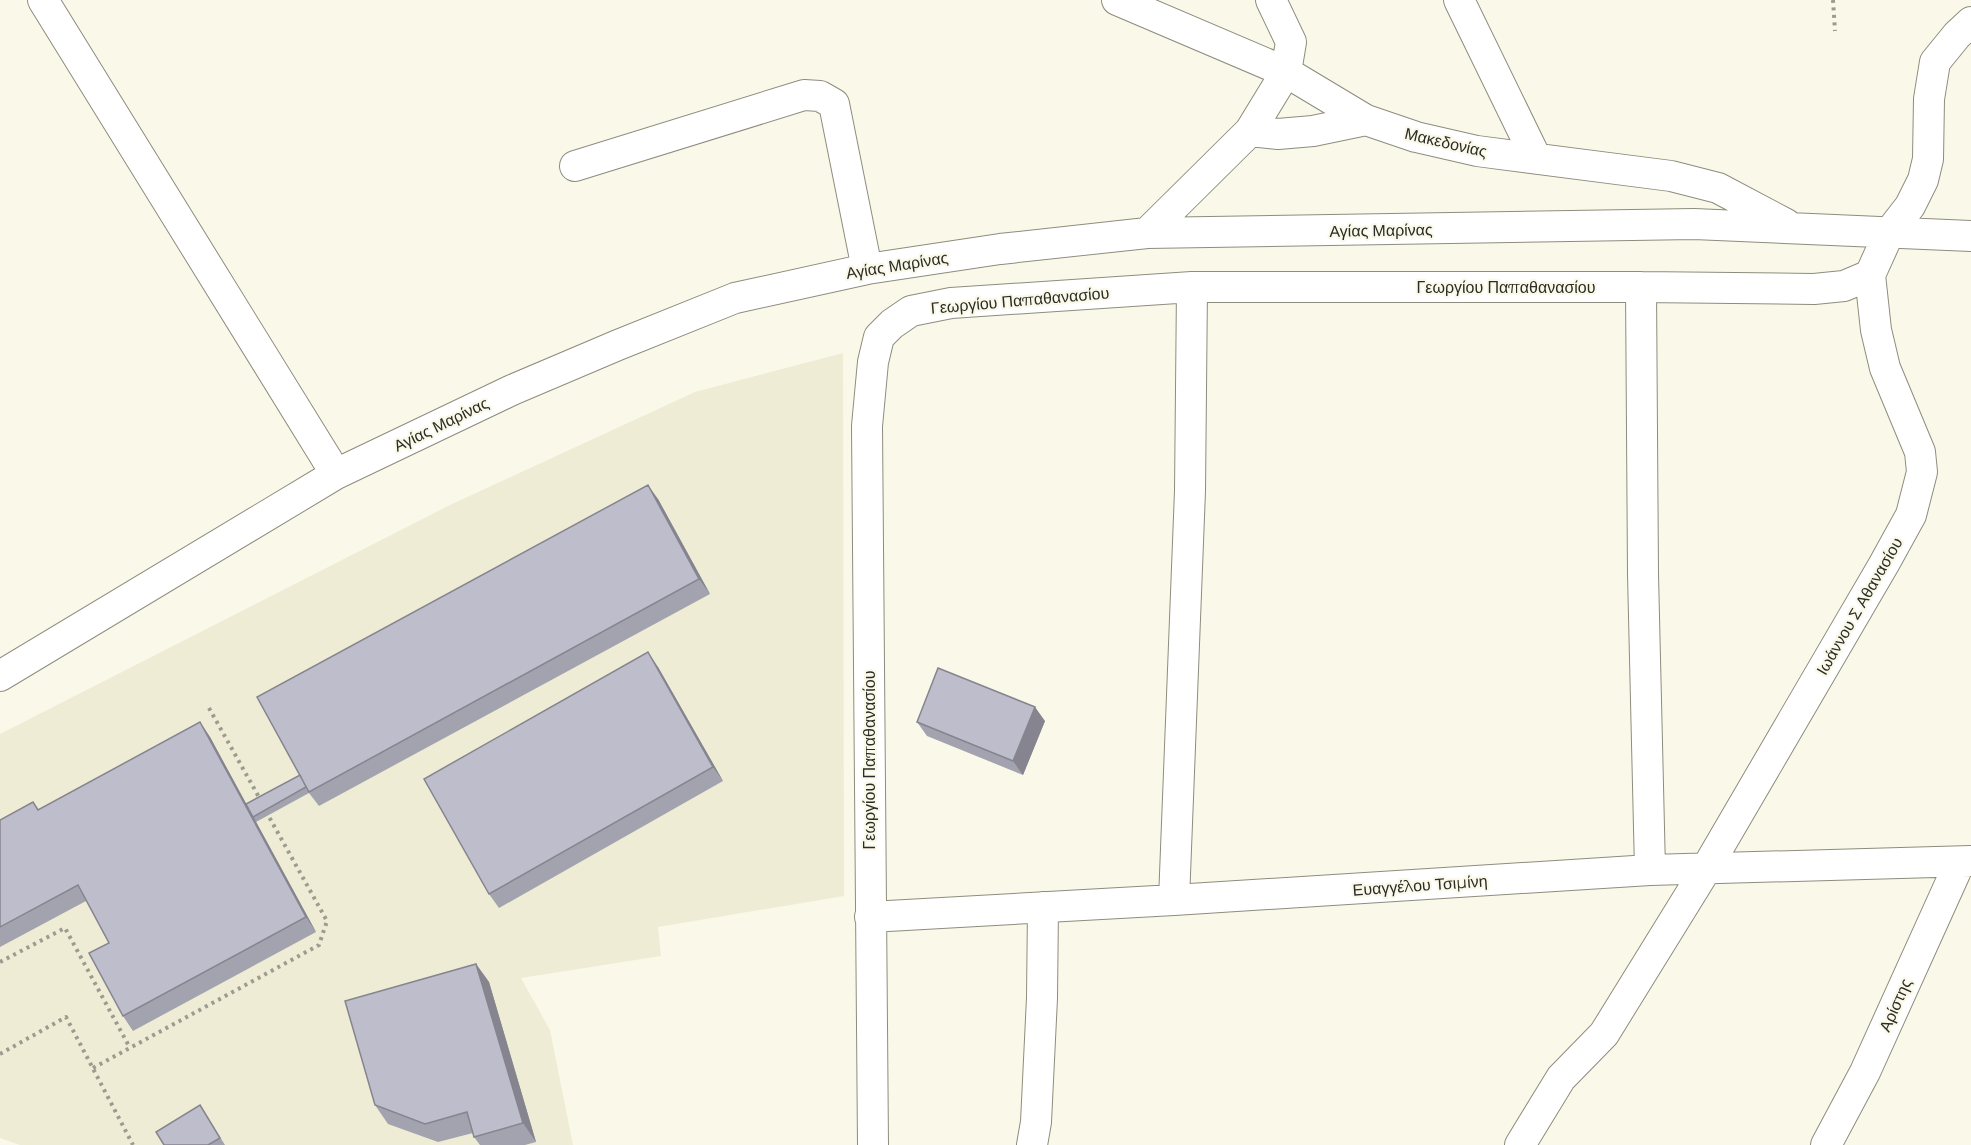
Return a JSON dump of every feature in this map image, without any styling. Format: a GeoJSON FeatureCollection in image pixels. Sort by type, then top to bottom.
{"type":"FeatureCollection","features":[{"type":"Feature","properties":{"kind":"street"},"geometry":{"type":"LineString","coordinates":[[43,0],[336,474]]}},
{"type":"Feature","properties":{"kind":"street","name":"Μακεδονίας"},"geometry":{"type":"LineString","coordinates":[[1117,0],[1286,72],[1366,120],[1416,137],[1477,151],[1671,176],[1718,188],[1792,227]]}},
{"type":"Feature","properties":{"kind":"street"},"geometry":{"type":"LineString","coordinates":[[1147,234],[1250,131],[1286,72],[1291,42],[1271,0]]}},
{"type":"Feature","properties":{"kind":"street"},"geometry":{"type":"LineString","coordinates":[[1459,0],[1536,158]]}},
{"type":"Feature","properties":{"kind":"street"},"geometry":{"type":"LineString","coordinates":[[1870,275],[1889,233],[1910,206],[1923,180],[1928,159],[1929,99],[1935,62],[1971,22]]}},
{"type":"Feature","properties":{"kind":"street"},"geometry":{"type":"LineString","coordinates":[[575,166],[804,95],[820,96],[834,104],[867,268]]}},
{"type":"Feature","properties":{"kind":"street"},"geometry":{"type":"LineString","coordinates":[[1250,131],[1278,134],[1313,131],[1366,120]]}},
{"type":"Feature","properties":{"kind":"street","name":"Αγίας Μαρίνας"},"geometry":{"type":"LineString","coordinates":[[0,676],[336,474],[522,386],[735,298],[867,268],[1000,249],[1147,234],[1694,224],[1971,236]]}},
{"type":"Feature","properties":{"kind":"street","name":"Γεωργίου Παπαθανασίου"},"geometry":{"type":"LineString","coordinates":[[873,1145],[867,426],[873,362],[879,337],[892,324],[911,311],[951,303],[1192,287],[1814,289],[1844,286],[1870,275]]}},
{"type":"Feature","properties":{"kind":"street","name":"Ιωάννου Σ Αθανασίου"},"geometry":{"type":"LineString","coordinates":[[1520,1145],[1561,1078],[1604,1034],[1706,869],[1911,515],[1922,472],[1920,452],[1885,368],[1876,330],[1870,275]]}},
{"type":"Feature","properties":{"kind":"street"},"geometry":{"type":"LineString","coordinates":[[1174,900],[1190,491],[1192,287]]}},
{"type":"Feature","properties":{"kind":"street"},"geometry":{"type":"LineString","coordinates":[[1641,287],[1643,574],[1650,870]]}},
{"type":"Feature","properties":{"kind":"street","name":"Ευαγγέλου Τσιμίνη"},"geometry":{"type":"LineString","coordinates":[[870,917],[1650,870],[1965,862]]}},
{"type":"Feature","properties":{"kind":"street","name":"Αρίστης"},"geometry":{"type":"LineString","coordinates":[[1826,1145],[1865,1072],[1965,862]]}},
{"type":"Feature","properties":{"kind":"street"},"geometry":{"type":"LineString","coordinates":[[1032,1145],[1036,1122],[1042,998],[1043,907]]}},
{"type":"Feature","properties":{"kind":"path"},"geometry":{"type":"LineString","coordinates":[[1833,0],[1835,31]]}},
{"type":"Feature","properties":{"kind":"path"},"geometry":{"type":"LineString","coordinates":[[209,708],[262,803]]}},
{"type":"Feature","properties":{"kind":"path"},"geometry":{"type":"LineString","coordinates":[[93,1068],[319,945],[327,921],[268,815]]}},
{"type":"Feature","properties":{"kind":"path"},"geometry":{"type":"LineString","coordinates":[[0,962],[65,928],[130,1048]]}},
{"type":"Feature","properties":{"kind":"path"},"geometry":{"type":"LineString","coordinates":[[0,1054],[66,1017],[133,1145]]}},
{"type":"Feature","properties":{"kind":"shaded area"},"geometry":{"type":"Polygon","coordinates":[[[843,353],[844,896],[658,927],[661,956],[521,978],[550,1030],[573,1145],[20,1145],[0,1138],[0,734],[450,505],[695,392],[843,353]]]}},
{"type":"Feature","properties":{"kind":"building"},"geometry":{"type":"Polygon","coordinates":[[[648,485],[699,579],[309,792],[257,697],[648,485]]]}},
{"type":"Feature","properties":{"kind":"building"},"geometry":{"type":"Polygon","coordinates":[[[648,652],[713,767],[489,894],[424,779],[648,652]]]}},
{"type":"Feature","properties":{"kind":"building"},"geometry":{"type":"Polygon","coordinates":[[[938,668],[1035,707],[1013,761],[917,722],[938,668]]]}},
{"type":"Feature","properties":{"kind":"building"},"geometry":{"type":"Polygon","coordinates":[[[200,722],[306,917],[123,1016],[89,953],[109,943],[78,885],[0,927],[0,820],[33,802],[38,810],[200,722]]]}},
{"type":"Feature","properties":{"kind":"building"},"geometry":{"type":"Polygon","coordinates":[[[300,775],[306,787],[253,817],[246,804],[300,775]]]}},
{"type":"Feature","properties":{"kind":"building"},"geometry":{"type":"Polygon","coordinates":[[[476,964],[523,1123],[474,1137],[467,1112],[425,1124],[375,1105],[345,1001],[476,964]]]}},
{"type":"Feature","properties":{"kind":"building"},"geometry":{"type":"Polygon","coordinates":[[[200,1105],[220,1138],[208,1145],[164,1145],[156,1132],[200,1105]]]}}]}
